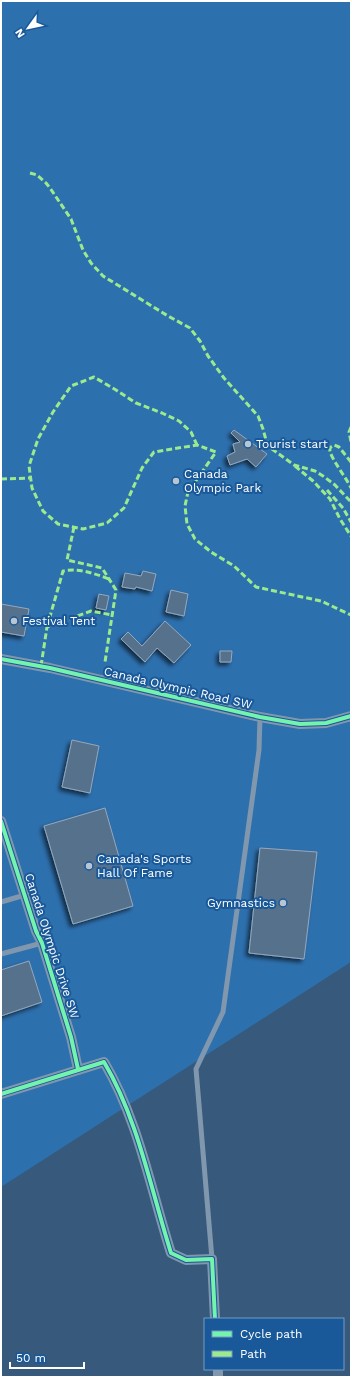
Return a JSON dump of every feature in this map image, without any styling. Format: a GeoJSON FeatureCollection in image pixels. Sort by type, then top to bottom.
{"type":"FeatureCollection","features":[{"type":"Feature","properties":{"kind":"street","name":"Canada Olympic Road SW"},"geometry":{"type":"LineString","coordinates":[[1,660],[50,668],[260,717],[300,724],[326,723],[351,716]]}},
{"type":"Feature","properties":{"kind":"street","name":"Canada Olympic Drive SW"},"geometry":{"type":"LineString","coordinates":[[1,821],[36,931],[42,943],[71,1037],[78,1069]]}},
{"type":"Feature","properties":{"kind":"street"},"geometry":{"type":"LineString","coordinates":[[1,1094],[104,1062],[115,1080],[141,1152],[171,1253],[186,1260],[212,1259],[215,1318]]}},
{"type":"Feature","properties":{"kind":"lane"},"geometry":{"type":"LineString","coordinates":[[212,1259],[196,1070],[223,1012],[259,750],[260,717]]}},
{"type":"Feature","properties":{"kind":"lane"},"geometry":{"type":"LineString","coordinates":[[1,902],[25,895]]}},
{"type":"Feature","properties":{"kind":"lane"},"geometry":{"type":"LineString","coordinates":[[1,954],[42,943]]}},
{"type":"Feature","properties":{"kind":"shaded area","name":"Canada Olympic Park"},"geometry":{"type":"Polygon","coordinates":[[[1,1],[351,1],[351,962],[1,1187],[1,1]]]}},
{"type":"Feature","properties":{"kind":"building"},"geometry":{"type":"Polygon","coordinates":[[[234,430],[267,454],[256,467],[247,459],[230,465],[227,456],[235,452],[233,444],[240,442],[231,433],[234,430]]]}},
{"type":"Feature","properties":{"kind":"building"},"geometry":{"type":"Polygon","coordinates":[[[143,571],[156,574],[152,591],[136,587],[135,589],[122,587],[125,573],[141,576],[143,571]]]}},
{"type":"Feature","properties":{"kind":"building"},"geometry":{"type":"Polygon","coordinates":[[[171,590],[188,594],[184,616],[166,612],[171,590]]]}},
{"type":"Feature","properties":{"kind":"building"},"geometry":{"type":"Polygon","coordinates":[[[99,594],[109,596],[106,610],[96,608],[99,594]]]}},
{"type":"Feature","properties":{"kind":"building","name":"Festival Tent"},"geometry":{"type":"Polygon","coordinates":[[[1,604],[29,609],[24,636],[1,632],[1,604]]]}},
{"type":"Feature","properties":{"kind":"building"},"geometry":{"type":"Polygon","coordinates":[[[165,621],[191,645],[174,663],[157,648],[145,662],[121,639],[128,632],[142,646],[165,621]]]}},
{"type":"Feature","properties":{"kind":"building"},"geometry":{"type":"Polygon","coordinates":[[[220,651],[232,651],[231,662],[220,662],[220,651]]]}},
{"type":"Feature","properties":{"kind":"building"},"geometry":{"type":"Polygon","coordinates":[[[72,740],[99,746],[90,793],[62,787],[72,740]]]}},
{"type":"Feature","properties":{"kind":"building","name":"Canada's Sports Hall Of Fame"},"geometry":{"type":"Polygon","coordinates":[[[105,808],[133,906],[73,924],[44,826],[105,808]]]}},
{"type":"Feature","properties":{"kind":"building","name":"Gymnastics"},"geometry":{"type":"Polygon","coordinates":[[[260,848],[317,852],[304,959],[249,953],[260,848]]]}},
{"type":"Feature","properties":{"kind":"building"},"geometry":{"type":"Polygon","coordinates":[[[29,961],[42,1002],[1,1016],[1,970],[29,961]]]}},
{"type":"Feature","properties":{"kind":"marked path"},"geometry":{"type":"LineString","coordinates":[[30,173],[37,175],[50,188],[71,219],[83,250],[91,263],[103,276],[190,328],[224,378],[258,416],[266,440],[272,449],[294,465],[315,471],[323,476],[335,485],[351,502]]}},
{"type":"Feature","properties":{"kind":"marked path"},"geometry":{"type":"LineString","coordinates":[[197,445],[191,432],[179,421],[136,403],[94,377],[71,386],[53,412],[38,439],[29,466],[32,488],[43,511],[58,524],[83,529],[107,523],[124,508],[142,468],[154,452],[197,445],[216,452],[188,492],[185,506],[187,524],[195,539],[211,552],[234,566],[256,587],[321,601],[351,615]]}},
{"type":"Feature","properties":{"kind":"marked path"},"geometry":{"type":"LineString","coordinates":[[351,427],[349,432],[351,442]]}},
{"type":"Feature","properties":{"kind":"marked path"},"geometry":{"type":"LineString","coordinates":[[351,462],[339,447],[334,445],[331,447],[330,452],[351,488]]}},
{"type":"Feature","properties":{"kind":"marked path"},"geometry":{"type":"LineString","coordinates":[[295,466],[313,481],[330,499],[351,536]]}},
{"type":"Feature","properties":{"kind":"marked path"},"geometry":{"type":"LineString","coordinates":[[1,479],[30,478]]}},
{"type":"Feature","properties":{"kind":"marked path"},"geometry":{"type":"LineString","coordinates":[[327,490],[343,508],[351,522]]}},
{"type":"Feature","properties":{"kind":"marked path"},"geometry":{"type":"LineString","coordinates":[[74,527],[67,560],[102,568],[116,590],[105,662]]}},
{"type":"Feature","properties":{"kind":"marked path"},"geometry":{"type":"LineString","coordinates":[[47,627],[63,571],[69,570],[92,573],[109,579]]}},
{"type":"Feature","properties":{"kind":"marked path"},"geometry":{"type":"LineString","coordinates":[[41,666],[47,627],[91,611],[112,615]]}},
{"type":"Feature","properties":{"kind":"cycle path"},"geometry":{"type":"LineString","coordinates":[[1,659],[50,668],[260,717],[300,724],[326,723],[351,716]]}},
{"type":"Feature","properties":{"kind":"cycle path"},"geometry":{"type":"LineString","coordinates":[[1,821],[36,931],[42,943],[71,1037],[78,1069]]}},
{"type":"Feature","properties":{"kind":"cycle path"},"geometry":{"type":"LineString","coordinates":[[1,1094],[104,1062],[116,1084],[135,1131],[171,1253],[186,1260],[212,1259],[215,1318]]}},
{"type":"Feature","properties":{"kind":"place","name":"Tourist start"},"geometry":{"type":"Point","coordinates":[248,444]}},
{"type":"Feature","properties":{"kind":"place","name":"Canada Olympic Park"},"geometry":{"type":"Point","coordinates":[176,481]}},
{"type":"Feature","properties":{"kind":"place","name":"Festival Tent"},"geometry":{"type":"Point","coordinates":[14,621]}},
{"type":"Feature","properties":{"kind":"place","name":"Canada's Sports Hall Of Fame"},"geometry":{"type":"Point","coordinates":[89,866]}},
{"type":"Feature","properties":{"kind":"place","name":"Gymnastics"},"geometry":{"type":"Point","coordinates":[283,903]}}]}
